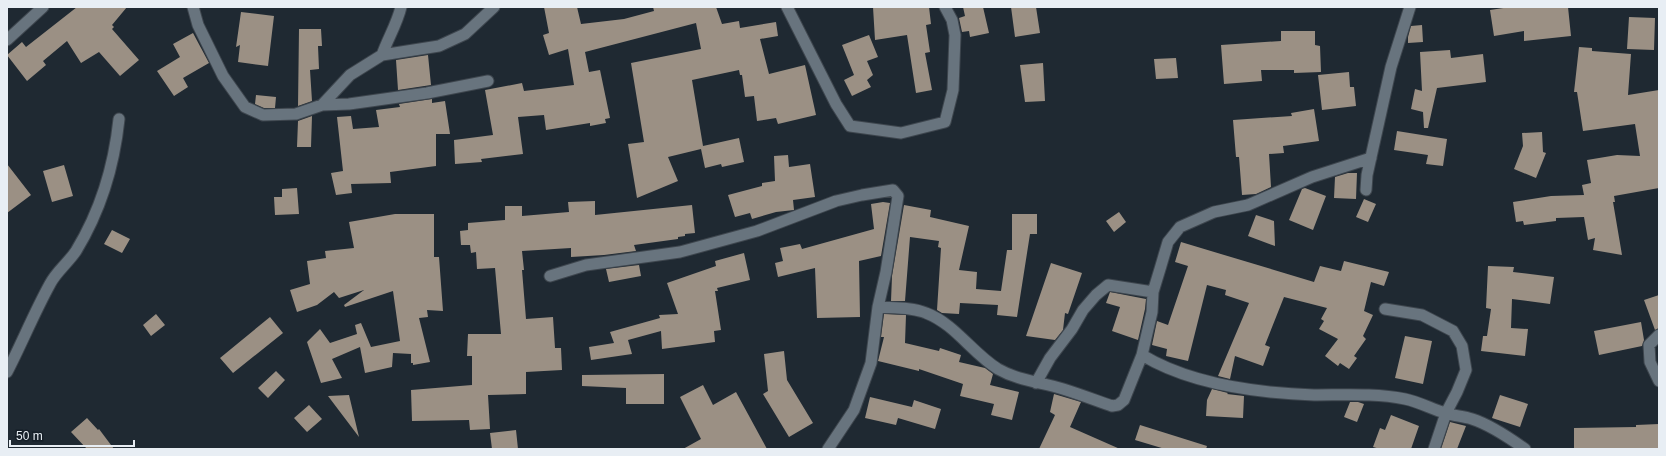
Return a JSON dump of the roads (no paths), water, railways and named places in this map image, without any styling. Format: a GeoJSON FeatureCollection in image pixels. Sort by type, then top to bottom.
{"type":"FeatureCollection","features":[{"type":"Feature","properties":{"kind":"street"},"geometry":{"type":"LineString","coordinates":[[7,40],[43,7]]}},
{"type":"Feature","properties":{"kind":"street"},"geometry":{"type":"LineString","coordinates":[[193,7],[198,25],[223,76],[245,107],[263,115],[296,114],[322,105],[349,104],[427,93],[488,81]]}},
{"type":"Feature","properties":{"kind":"street"},"geometry":{"type":"LineString","coordinates":[[382,54],[389,36],[398,21],[401,7]]}},
{"type":"Feature","properties":{"kind":"street"},"geometry":{"type":"LineString","coordinates":[[322,105],[350,75],[382,54],[439,46],[465,34],[494,7]]}},
{"type":"Feature","properties":{"kind":"street"},"geometry":{"type":"LineString","coordinates":[[787,7],[836,104],[850,126],[901,133],[945,122],[953,90],[955,35],[952,20],[946,7]]}},
{"type":"Feature","properties":{"kind":"street"},"geometry":{"type":"LineString","coordinates":[[1366,190],[1367,175],[1391,67],[1410,7]]}},
{"type":"Feature","properties":{"kind":"street"},"geometry":{"type":"LineString","coordinates":[[7,372],[50,283],[74,253],[90,227],[106,184],[114,156],[119,119]]}},
{"type":"Feature","properties":{"kind":"street"},"geometry":{"type":"LineString","coordinates":[[878,307],[911,309],[925,312],[943,321],[968,346],[998,369],[1017,378],[1064,389],[1112,406],[1118,405],[1124,400],[1142,355],[1152,312],[1153,292],[1168,242],[1180,227],[1214,212],[1248,205],[1312,177],[1371,158]]}},
{"type":"Feature","properties":{"kind":"street"},"geometry":{"type":"LineString","coordinates":[[550,276],[586,265],[680,252],[757,231],[836,201],[893,190],[898,196],[886,272],[878,307],[871,363],[854,410],[828,449]]}},
{"type":"Feature","properties":{"kind":"street"},"geometry":{"type":"LineString","coordinates":[[1036,383],[1050,358],[1072,329],[1083,310],[1096,295],[1108,285],[1153,292]]}},
{"type":"Feature","properties":{"kind":"street"},"geometry":{"type":"LineString","coordinates":[[1385,309],[1422,315],[1453,331],[1462,346],[1466,370],[1446,413],[1434,449]]}},
{"type":"Feature","properties":{"kind":"street"},"geometry":{"type":"LineString","coordinates":[[1659,335],[1649,345],[1650,362],[1659,380]]}},
{"type":"Feature","properties":{"kind":"street"},"geometry":{"type":"LineString","coordinates":[[1142,355],[1159,365],[1196,379],[1262,391],[1379,396],[1406,399],[1446,413],[1473,419],[1514,441],[1525,449]]}}]}
